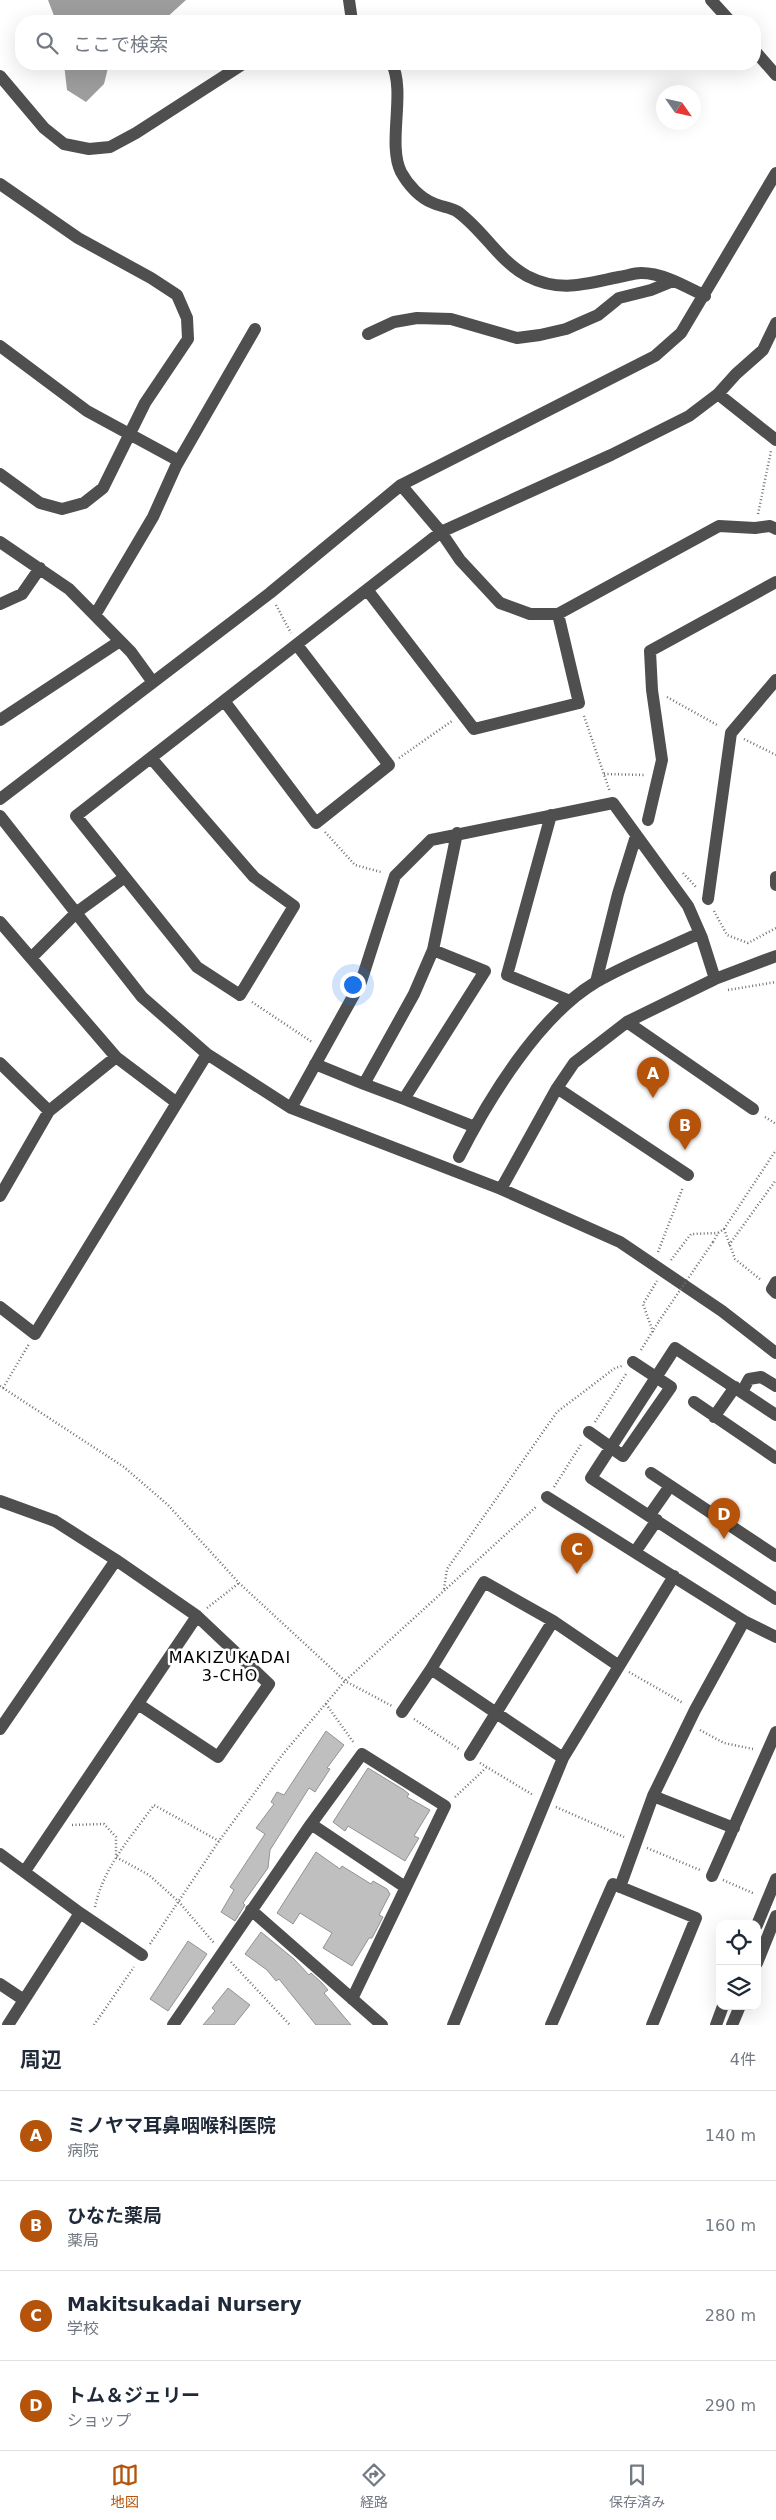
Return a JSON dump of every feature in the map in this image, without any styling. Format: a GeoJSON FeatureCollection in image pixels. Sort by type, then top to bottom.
{"type":"FeatureCollection","features":[{"type":"Feature","properties":{"kind":"street"},"geometry":{"type":"LineString","coordinates":[[349,0],[351,15]]}},
{"type":"Feature","properties":{"kind":"street"},"geometry":{"type":"LineString","coordinates":[[711,0],[725,15]]}},
{"type":"Feature","properties":{"kind":"street"},"geometry":{"type":"LineString","coordinates":[[761,57],[776,75]]}},
{"type":"Feature","properties":{"kind":"street"},"geometry":{"type":"LineString","coordinates":[[0,76],[44,128],[64,144],[89,150],[110,146],[136,133],[234,70]]}},
{"type":"Feature","properties":{"kind":"street"},"geometry":{"type":"LineString","coordinates":[[393,70],[396,98],[397,152],[400,171],[413,190],[432,203],[456,210],[480,231],[509,265],[528,276],[548,284],[569,288],[640,273],[661,276],[705,296]]}},
{"type":"Feature","properties":{"kind":"street"},"geometry":{"type":"LineString","coordinates":[[0,799],[152,681],[270,593],[401,485],[655,356],[680,333],[705,296],[776,173]]}},
{"type":"Feature","properties":{"kind":"street"},"geometry":{"type":"LineString","coordinates":[[0,184],[78,238],[151,278],[177,295],[187,318],[188,338],[145,403],[103,488],[84,503],[62,509],[40,503],[0,474]]}},
{"type":"Feature","properties":{"kind":"street"},"geometry":{"type":"LineString","coordinates":[[368,334],[394,322],[418,318],[451,319],[518,338],[540,335],[566,329],[598,315],[619,298],[651,290],[673,281]]}},
{"type":"Feature","properties":{"kind":"street"},"geometry":{"type":"LineString","coordinates":[[151,758],[254,877],[294,906],[240,994],[197,967],[76,816],[151,758],[225,702],[441,532],[611,455],[689,416],[718,394],[736,374],[763,350],[776,323]]}},
{"type":"Feature","properties":{"kind":"street"},"geometry":{"type":"LineString","coordinates":[[95,615],[153,517],[179,461],[255,329]]}},
{"type":"Feature","properties":{"kind":"street"},"geometry":{"type":"LineString","coordinates":[[0,346],[87,411],[179,461]]}},
{"type":"Feature","properties":{"kind":"street"},"geometry":{"type":"LineString","coordinates":[[718,394],[775,439]]}},
{"type":"Feature","properties":{"kind":"street"},"geometry":{"type":"LineString","coordinates":[[401,485],[441,532],[460,560],[500,603],[530,614],[558,614],[719,526],[755,528],[770,526],[776,529]]}},
{"type":"Feature","properties":{"kind":"street"},"geometry":{"type":"LineString","coordinates":[[0,542],[70,589],[132,652],[152,681]]}},
{"type":"Feature","properties":{"kind":"street"},"geometry":{"type":"LineString","coordinates":[[0,604],[22,594],[40,568]]}},
{"type":"Feature","properties":{"kind":"street"},"geometry":{"type":"LineString","coordinates":[[648,820],[662,760],[652,690],[650,651],[776,582]]}},
{"type":"Feature","properties":{"kind":"street"},"geometry":{"type":"LineString","coordinates":[[368,590],[474,729],[579,703],[558,614]]}},
{"type":"Feature","properties":{"kind":"street"},"geometry":{"type":"LineString","coordinates":[[0,720],[120,641]]}},
{"type":"Feature","properties":{"kind":"street"},"geometry":{"type":"LineString","coordinates":[[225,702],[316,823],[389,765],[298,645]]}},
{"type":"Feature","properties":{"kind":"street"},"geometry":{"type":"LineString","coordinates":[[708,899],[732,733],[776,680]]}},
{"type":"Feature","properties":{"kind":"street"},"geometry":{"type":"LineString","coordinates":[[291,1108],[361,982],[395,876],[430,840],[457,833],[613,803],[688,906],[700,933],[715,979]]}},
{"type":"Feature","properties":{"kind":"street"},"geometry":{"type":"LineString","coordinates":[[507,975],[551,815]]}},
{"type":"Feature","properties":{"kind":"street"},"geometry":{"type":"LineString","coordinates":[[0,816],[142,997],[208,1054],[291,1108],[501,1189],[620,1242],[722,1311],[776,1353]]}},
{"type":"Feature","properties":{"kind":"street"},"geometry":{"type":"LineString","coordinates":[[364,1084],[414,994],[432,950],[457,833]]}},
{"type":"Feature","properties":{"kind":"street"},"geometry":{"type":"LineString","coordinates":[[596,982],[618,894],[636,836]]}},
{"type":"Feature","properties":{"kind":"street"},"geometry":{"type":"LineString","coordinates":[[30,958],[77,912],[125,877]]}},
{"type":"Feature","properties":{"kind":"street"},"geometry":{"type":"LineString","coordinates":[[776,877],[776,885]]}},
{"type":"Feature","properties":{"kind":"street"},"geometry":{"type":"LineString","coordinates":[[0,922],[116,1057],[177,1103]]}},
{"type":"Feature","properties":{"kind":"street"},"geometry":{"type":"LineString","coordinates":[[459,1157],[475,1127],[526,1048],[570,1001],[596,982],[700,933]]}},
{"type":"Feature","properties":{"kind":"street"},"geometry":{"type":"LineString","coordinates":[[432,950],[485,971],[507,975],[570,1001]]}},
{"type":"Feature","properties":{"kind":"street"},"geometry":{"type":"LineString","coordinates":[[501,1189],[557,1088],[574,1063],[628,1022],[715,979],[776,956]]}},
{"type":"Feature","properties":{"kind":"street"},"geometry":{"type":"LineString","coordinates":[[404,1099],[485,971]]}},
{"type":"Feature","properties":{"kind":"street"},"geometry":{"type":"LineString","coordinates":[[628,1022],[753,1109]]}},
{"type":"Feature","properties":{"kind":"street"},"geometry":{"type":"LineString","coordinates":[[0,1307],[35,1334],[208,1054]]}},
{"type":"Feature","properties":{"kind":"street"},"geometry":{"type":"LineString","coordinates":[[0,1194],[48,1111],[116,1057]]}},
{"type":"Feature","properties":{"kind":"street"},"geometry":{"type":"LineString","coordinates":[[0,1063],[48,1111]]}},
{"type":"Feature","properties":{"kind":"street"},"geometry":{"type":"LineString","coordinates":[[316,1064],[475,1127]]}},
{"type":"Feature","properties":{"kind":"street"},"geometry":{"type":"LineString","coordinates":[[557,1088],[688,1175]]}},
{"type":"Feature","properties":{"kind":"street"},"geometry":{"type":"LineString","coordinates":[[776,1415],[675,1348],[591,1478],[776,1599]]}},
{"type":"Feature","properties":{"kind":"street"},"geometry":{"type":"LineString","coordinates":[[589,1432],[623,1456],[671,1387],[632,1363]]}},
{"type":"Feature","properties":{"kind":"street"},"geometry":{"type":"LineString","coordinates":[[714,1417],[738,1389],[749,1380],[762,1377],[776,1386]]}},
{"type":"Feature","properties":{"kind":"street"},"geometry":{"type":"LineString","coordinates":[[694,1402],[776,1458]]}},
{"type":"Feature","properties":{"kind":"street"},"geometry":{"type":"LineString","coordinates":[[651,1473],[776,1556]]}},
{"type":"Feature","properties":{"kind":"street"},"geometry":{"type":"LineString","coordinates":[[635,1552],[670,1486]]}},
{"type":"Feature","properties":{"kind":"street"},"geometry":{"type":"LineString","coordinates":[[547,1497],[744,1621],[776,1637]]}},
{"type":"Feature","properties":{"kind":"street"},"geometry":{"type":"LineString","coordinates":[[0,1502],[54,1521],[116,1560],[197,1616],[269,1684],[218,1757],[138,1704]]}},
{"type":"Feature","properties":{"kind":"street"},"geometry":{"type":"LineString","coordinates":[[0,1729],[116,1560]]}},
{"type":"Feature","properties":{"kind":"street"},"geometry":{"type":"LineString","coordinates":[[453,2025],[563,1758],[674,1576]]}},
{"type":"Feature","properties":{"kind":"street"},"geometry":{"type":"LineString","coordinates":[[402,1712],[484,1582],[552,1621],[619,1666]]}},
{"type":"Feature","properties":{"kind":"street"},"geometry":{"type":"LineString","coordinates":[[25,1871],[197,1616]]}},
{"type":"Feature","properties":{"kind":"street"},"geometry":{"type":"LineString","coordinates":[[470,1755],[552,1621]]}},
{"type":"Feature","properties":{"kind":"street"},"geometry":{"type":"LineString","coordinates":[[620,1887],[653,1796],[695,1710],[744,1621]]}},
{"type":"Feature","properties":{"kind":"street"},"geometry":{"type":"LineString","coordinates":[[430,1669],[563,1758]]}},
{"type":"Feature","properties":{"kind":"street"},"geometry":{"type":"LineString","coordinates":[[712,1876],[776,1732]]}},
{"type":"Feature","properties":{"kind":"street"},"geometry":{"type":"LineString","coordinates":[[173,2025],[311,1824],[362,1754],[445,1806],[352,1999]]}},
{"type":"Feature","properties":{"kind":"street"},"geometry":{"type":"LineString","coordinates":[[653,1796],[734,1828]]}},
{"type":"Feature","properties":{"kind":"street"},"geometry":{"type":"LineString","coordinates":[[311,1824],[405,1887]]}},
{"type":"Feature","properties":{"kind":"street"},"geometry":{"type":"LineString","coordinates":[[0,1854],[80,1913],[142,1955]]}},
{"type":"Feature","properties":{"kind":"street"},"geometry":{"type":"LineString","coordinates":[[759,1920],[776,1879]]}},
{"type":"Feature","properties":{"kind":"street"},"geometry":{"type":"LineString","coordinates":[[551,2025],[613,1884],[696,1918],[652,2025]]}},
{"type":"Feature","properties":{"kind":"street"},"geometry":{"type":"LineString","coordinates":[[252,1910],[382,2025]]}},
{"type":"Feature","properties":{"kind":"street"},"geometry":{"type":"LineString","coordinates":[[8,2025],[80,1913]]}},
{"type":"Feature","properties":{"kind":"street"},"geometry":{"type":"LineString","coordinates":[[761,1953],[776,1916]]}},
{"type":"Feature","properties":{"kind":"street"},"geometry":{"type":"LineString","coordinates":[[0,1984],[24,2000]]}},
{"type":"Feature","properties":{"kind":"street"},"geometry":{"type":"LineString","coordinates":[[716,2025],[722,2010]]}},
{"type":"Feature","properties":{"kind":"street"},"geometry":{"type":"LineString","coordinates":[[732,2025],[738,2010]]}},
{"type":"Feature","properties":{"kind":"path"},"geometry":{"type":"LineString","coordinates":[[755,528],[775,439]]}},
{"type":"Feature","properties":{"kind":"path"},"geometry":{"type":"LineString","coordinates":[[270,593],[298,645]]}},
{"type":"Feature","properties":{"kind":"path"},"geometry":{"type":"LineString","coordinates":[[652,690],[776,755]]}},
{"type":"Feature","properties":{"kind":"path"},"geometry":{"type":"LineString","coordinates":[[579,703],[613,803]]}},
{"type":"Feature","properties":{"kind":"path"},"geometry":{"type":"LineString","coordinates":[[389,765],[462,714]]}},
{"type":"Feature","properties":{"kind":"path"},"geometry":{"type":"LineString","coordinates":[[604,774],[659,775]]}},
{"type":"Feature","properties":{"kind":"path"},"geometry":{"type":"LineString","coordinates":[[316,823],[355,865],[395,876]]}},
{"type":"Feature","properties":{"kind":"path"},"geometry":{"type":"LineString","coordinates":[[682,872],[708,899],[726,936],[748,943],[776,928]]}},
{"type":"Feature","properties":{"kind":"path"},"geometry":{"type":"LineString","coordinates":[[240,994],[323,1049]]}},
{"type":"Feature","properties":{"kind":"path"},"geometry":{"type":"LineString","coordinates":[[94,2025],[180,1902],[219,1841],[283,1754],[345,1681],[547,1497],[659,1321],[718,1233],[724,1229],[776,1150]]}},
{"type":"Feature","properties":{"kind":"path"},"geometry":{"type":"LineString","coordinates":[[653,1332],[643,1304],[658,1268],[688,1175]]}},
{"type":"Feature","properties":{"kind":"path"},"geometry":{"type":"LineString","coordinates":[[730,1245],[776,1180]]}},
{"type":"Feature","properties":{"kind":"path"},"geometry":{"type":"LineString","coordinates":[[724,1229],[735,1259],[775,1288]]}},
{"type":"Feature","properties":{"kind":"path"},"geometry":{"type":"LineString","coordinates":[[658,1268],[691,1234],[718,1233]]}},
{"type":"Feature","properties":{"kind":"path"},"geometry":{"type":"LineString","coordinates":[[35,1334],[2,1387],[124,1467],[168,1505],[239,1582],[345,1681]]}},
{"type":"Feature","properties":{"kind":"path"},"geometry":{"type":"LineString","coordinates":[[443,1590],[447,1569],[557,1412],[615,1368],[632,1363]]}},
{"type":"Feature","properties":{"kind":"path"},"geometry":{"type":"LineString","coordinates":[[197,1616],[239,1582]]}},
{"type":"Feature","properties":{"kind":"path"},"geometry":{"type":"LineString","coordinates":[[619,1666],[695,1710]]}},
{"type":"Feature","properties":{"kind":"path"},"geometry":{"type":"LineString","coordinates":[[326,1704],[362,1754]]}},
{"type":"Feature","properties":{"kind":"path"},"geometry":{"type":"LineString","coordinates":[[689,1724],[724,1743],[767,1751]]}},
{"type":"Feature","properties":{"kind":"path"},"geometry":{"type":"LineString","coordinates":[[445,1806],[486,1768]]}},
{"type":"Feature","properties":{"kind":"path"},"geometry":{"type":"LineString","coordinates":[[92,1921],[98,1890],[116,1858],[154,1805],[219,1841]]}},
{"type":"Feature","properties":{"kind":"path"},"geometry":{"type":"LineString","coordinates":[[56,1826],[104,1824],[116,1837],[116,1858]]}},
{"type":"Feature","properties":{"kind":"path"},"geometry":{"type":"LineString","coordinates":[[116,1858],[149,1875],[180,1902],[222,1953],[290,2025]]}},
{"type":"Feature","properties":{"kind":"shaded area"},"geometry":{"type":"Polygon","coordinates":[[[48,0],[186,0],[169,15],[54,15],[48,0]]]}},
{"type":"Feature","properties":{"kind":"shaded area"},"geometry":{"type":"Polygon","coordinates":[[[65,70],[108,70],[104,84],[86,102],[67,90],[65,70]]]}},
{"type":"Feature","properties":{"kind":"building"},"geometry":{"type":"Polygon","coordinates":[[[326,1731],[344,1745],[327,1768],[330,1769],[315,1792],[309,1788],[270,1850],[268,1868],[243,1903],[245,1905],[235,1921],[221,1912],[234,1890],[230,1887],[265,1834],[256,1828],[274,1804],[271,1802],[277,1792],[284,1795],[326,1731]]]}},
{"type":"Feature","properties":{"kind":"building"},"geometry":{"type":"Polygon","coordinates":[[[368,1768],[404,1790],[409,1794],[407,1797],[430,1810],[414,1836],[419,1838],[405,1861],[348,1826],[345,1831],[333,1822],[368,1768]]]}},
{"type":"Feature","properties":{"kind":"building"},"geometry":{"type":"Polygon","coordinates":[[[316,1852],[340,1869],[342,1866],[371,1884],[373,1881],[387,1889],[390,1894],[379,1915],[383,1917],[372,1938],[369,1938],[352,1966],[323,1948],[332,1933],[300,1913],[293,1924],[277,1913],[316,1852]]]}},
{"type":"Feature","properties":{"kind":"building"},"geometry":{"type":"Polygon","coordinates":[[[261,1932],[294,1959],[309,1975],[311,1973],[322,1983],[328,1990],[324,1993],[351,2025],[316,2025],[279,1979],[276,1981],[267,1970],[245,1954],[261,1932]]]}},
{"type":"Feature","properties":{"kind":"building"},"geometry":{"type":"Polygon","coordinates":[[[188,1941],[207,1954],[168,2011],[150,1999],[188,1941]]]}},
{"type":"Feature","properties":{"kind":"building"},"geometry":{"type":"Polygon","coordinates":[[[228,1988],[250,2005],[234,2025],[203,2025],[215,2011],[212,2008],[228,1988]]]}},
{"type":"Feature","properties":{"kind":"place","name":"ミノヤマ耳鼻咽喉科医院"},"geometry":{"type":"Point","coordinates":[653,1098]}},
{"type":"Feature","properties":{"kind":"place","name":"ひなた薬局"},"geometry":{"type":"Point","coordinates":[685,1150]}},
{"type":"Feature","properties":{"kind":"place","name":"トム＆ジェリー"},"geometry":{"type":"Point","coordinates":[724,1539]}},
{"type":"Feature","properties":{"kind":"place","name":"Makitsukadai Nursery"},"geometry":{"type":"Point","coordinates":[577,1574]}},
{"type":"Feature","properties":{"kind":"district","name":"MAKIZUKADAI 3-CHO"},"geometry":{"type":"Point","coordinates":[230,1666]}}]}
